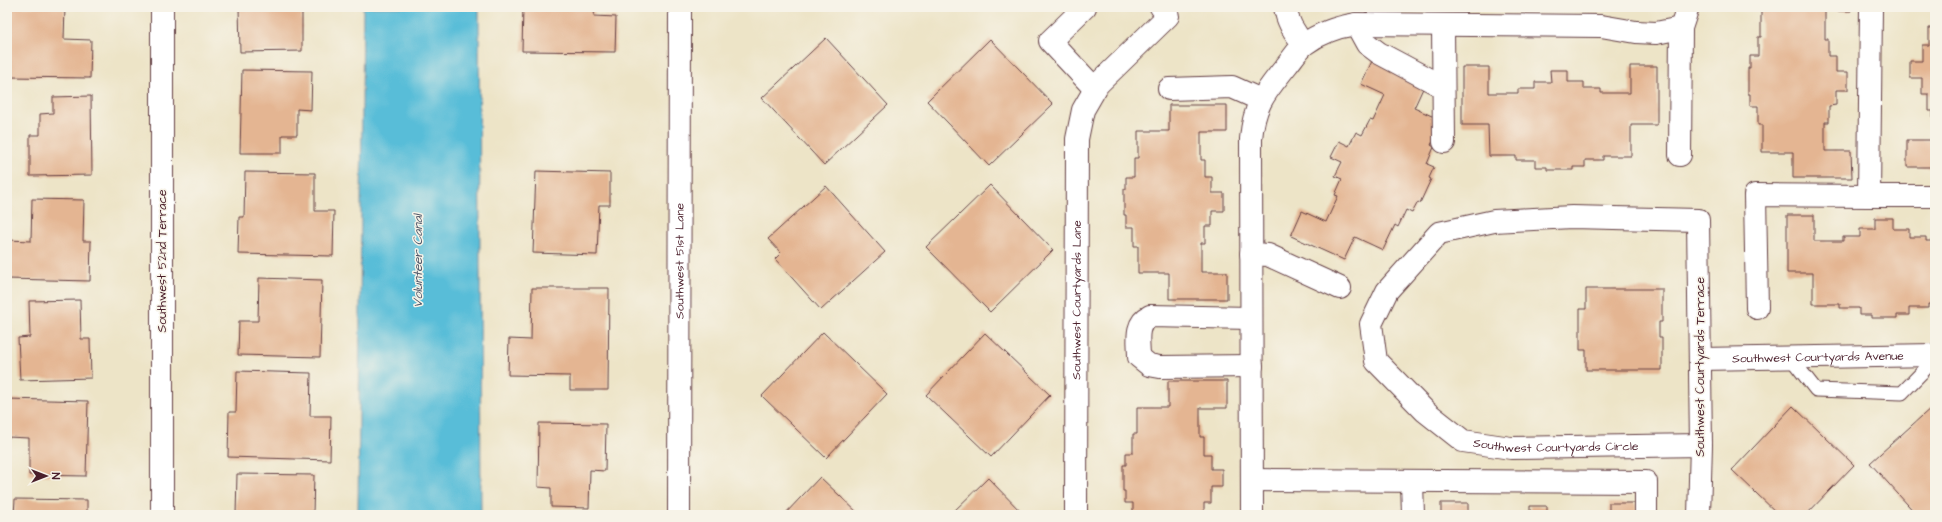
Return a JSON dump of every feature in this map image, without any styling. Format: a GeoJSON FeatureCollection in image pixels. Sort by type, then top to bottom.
{"type":"FeatureCollection","features":[{"type":"Feature","properties":{"kind":"street","name":"Southwest 52nd Terrace"},"geometry":{"type":"LineString","coordinates":[[162,7],[162,515]]}},
{"type":"Feature","properties":{"kind":"street","name":"Southwest 51st Lane"},"geometry":{"type":"LineString","coordinates":[[679,515],[680,7]]}},
{"type":"Feature","properties":{"kind":"street"},"geometry":{"type":"LineString","coordinates":[[1085,7],[1050,41],[1095,89]]}},
{"type":"Feature","properties":{"kind":"street","name":"Southwest Courtyards Lane"},"geometry":{"type":"LineString","coordinates":[[1076,515],[1077,139],[1083,110],[1098,84],[1168,16],[1161,7]]}},
{"type":"Feature","properties":{"kind":"street"},"geometry":{"type":"LineString","coordinates":[[1285,7],[1286,16],[1294,32],[1304,44]]}},
{"type":"Feature","properties":{"kind":"street"},"geometry":{"type":"LineString","coordinates":[[1680,155],[1681,28],[1688,7]]}},
{"type":"Feature","properties":{"kind":"street"},"geometry":{"type":"LineString","coordinates":[[1869,196],[1871,7]]}},
{"type":"Feature","properties":{"kind":"street"},"geometry":{"type":"LineString","coordinates":[[1356,24],[1367,44],[1379,53],[1443,86]]}},
{"type":"Feature","properties":{"kind":"street"},"geometry":{"type":"LineString","coordinates":[[1252,515],[1251,139],[1253,120],[1260,100],[1304,44],[1338,26],[1356,24],[1601,26],[1636,32],[1656,33],[1681,28]]}},
{"type":"Feature","properties":{"kind":"street"},"geometry":{"type":"LineString","coordinates":[[1443,25],[1444,142]]}},
{"type":"Feature","properties":{"kind":"street"},"geometry":{"type":"LineString","coordinates":[[1169,89],[1232,86],[1260,100]]}},
{"type":"Feature","properties":{"kind":"street"},"geometry":{"type":"LineString","coordinates":[[1757,308],[1755,195],[1935,196]]}},
{"type":"Feature","properties":{"kind":"street","name":"Southwest Courtyards Circle"},"geometry":{"type":"LineString","coordinates":[[1698,220],[1572,217],[1502,220],[1439,233],[1387,291],[1371,324],[1376,362],[1425,411],[1463,441],[1511,448],[1701,445]]}},
{"type":"Feature","properties":{"kind":"street","name":"Southwest Courtyards Terrace"},"geometry":{"type":"LineString","coordinates":[[1698,220],[1701,359],[1699,515]]}},
{"type":"Feature","properties":{"kind":"street"},"geometry":{"type":"LineString","coordinates":[[1251,254],[1268,255],[1340,288]]}},
{"type":"Feature","properties":{"kind":"street"},"geometry":{"type":"LineString","coordinates":[[1251,318],[1150,316],[1143,320],[1138,329],[1139,357],[1149,365],[1160,367],[1252,366]]}},
{"type":"Feature","properties":{"kind":"street","name":"Southwest Courtyards Avenue"},"geometry":{"type":"LineString","coordinates":[[1701,359],[1935,355]]}},
{"type":"Feature","properties":{"kind":"street"},"geometry":{"type":"LineString","coordinates":[[1252,480],[1646,482],[1646,515]]}},
{"type":"Feature","properties":{"kind":"street"},"geometry":{"type":"LineString","coordinates":[[1412,481],[1413,515]]}},
{"type":"Feature","properties":{"kind":"lane"},"geometry":{"type":"LineString","coordinates":[[1790,357],[1816,390],[1902,393],[1935,359]]}},
{"type":"Feature","properties":{"kind":"water","name":"Volunteer Canal"},"geometry":{"type":"Polygon","coordinates":[[[363,7],[479,7],[481,515],[358,515],[363,7]]]}},
{"type":"Feature","properties":{"kind":"building"},"geometry":{"type":"Polygon","coordinates":[[[10,7],[65,7],[64,39],[91,40],[90,78],[9,77],[10,7]]]}},
{"type":"Feature","properties":{"kind":"building"},"geometry":{"type":"Polygon","coordinates":[[[239,7],[302,7],[302,51],[240,52],[239,7]]]}},
{"type":"Feature","properties":{"kind":"building"},"geometry":{"type":"Polygon","coordinates":[[[523,7],[595,7],[594,16],[616,17],[615,52],[522,51],[523,7]]]}},
{"type":"Feature","properties":{"kind":"building"},"geometry":{"type":"Polygon","coordinates":[[[1793,7],[1851,7],[1851,11],[1825,11],[1825,39],[1828,39],[1828,56],[1836,56],[1836,72],[1848,72],[1848,90],[1836,90],[1836,105],[1829,106],[1829,122],[1825,122],[1825,151],[1851,151],[1852,178],[1793,178],[1793,152],[1762,152],[1762,125],[1758,125],[1758,106],[1750,106],[1750,94],[1748,94],[1748,68],[1750,68],[1750,56],[1758,56],[1758,37],[1761,37],[1761,10],[1793,10],[1793,7]]]}},
{"type":"Feature","properties":{"kind":"building"},"geometry":{"type":"Polygon","coordinates":[[[1933,7],[1935,7],[1935,167],[1907,167],[1907,140],[1933,140],[1933,111],[1929,111],[1929,94],[1922,94],[1922,78],[1910,78],[1910,61],[1922,61],[1922,45],[1929,45],[1929,28],[1933,28],[1933,7]]]}},
{"type":"Feature","properties":{"kind":"building"},"geometry":{"type":"Polygon","coordinates":[[[826,38],[888,105],[824,165],[762,98],[826,38]]]}},
{"type":"Feature","properties":{"kind":"building"},"geometry":{"type":"Polygon","coordinates":[[[990,39],[1053,104],[989,166],[927,101],[990,39]]]}},
{"type":"Feature","properties":{"kind":"building"},"geometry":{"type":"Polygon","coordinates":[[[1373,59],[1425,84],[1414,108],[1443,121],[1431,145],[1434,147],[1427,164],[1434,167],[1429,178],[1431,179],[1420,203],[1418,202],[1412,213],[1406,210],[1398,227],[1395,225],[1383,250],[1355,237],[1344,260],[1291,236],[1302,211],[1326,222],[1338,196],[1335,195],[1342,179],[1335,176],[1342,162],[1331,157],[1339,141],[1349,146],[1356,132],[1362,135],[1370,120],[1373,121],[1385,95],[1361,84],[1373,59]]]}},
{"type":"Feature","properties":{"kind":"building"},"geometry":{"type":"Polygon","coordinates":[[[1630,66],[1657,66],[1657,125],[1631,125],[1631,156],[1603,156],[1603,160],[1585,160],[1585,167],[1573,167],[1573,170],[1547,170],[1547,167],[1535,167],[1535,160],[1516,160],[1516,156],[1489,156],[1488,125],[1462,125],[1462,67],[1489,67],[1489,93],[1518,93],[1518,89],[1535,89],[1535,82],[1551,82],[1550,70],[1568,70],[1568,82],[1584,82],[1584,89],[1601,89],[1601,93],[1630,93],[1630,66]]]}},
{"type":"Feature","properties":{"kind":"building"},"geometry":{"type":"Polygon","coordinates":[[[242,70],[312,71],[311,110],[297,109],[297,135],[282,135],[282,153],[240,153],[242,70]]]}},
{"type":"Feature","properties":{"kind":"building"},"geometry":{"type":"Polygon","coordinates":[[[91,96],[92,175],[30,176],[30,135],[40,135],[40,114],[53,113],[53,97],[91,96]]]}},
{"type":"Feature","properties":{"kind":"building"},"geometry":{"type":"Polygon","coordinates":[[[1169,105],[1227,105],[1227,132],[1201,132],[1201,160],[1205,160],[1205,177],[1212,177],[1212,193],[1224,193],[1224,211],[1212,211],[1212,226],[1205,226],[1205,243],[1201,243],[1201,272],[1227,272],[1227,299],[1169,299],[1169,273],[1138,273],[1138,246],[1134,246],[1134,227],[1126,227],[1126,215],[1124,215],[1124,189],[1126,189],[1126,177],[1134,177],[1134,158],[1138,158],[1138,131],[1169,131],[1169,105]]]}},
{"type":"Feature","properties":{"kind":"building"},"geometry":{"type":"Polygon","coordinates":[[[536,171],[610,173],[610,205],[599,205],[597,255],[533,253],[536,171]]]}},
{"type":"Feature","properties":{"kind":"building"},"geometry":{"type":"Polygon","coordinates":[[[245,172],[315,173],[315,211],[334,211],[333,256],[238,254],[239,217],[244,217],[245,172]]]}},
{"type":"Feature","properties":{"kind":"building"},"geometry":{"type":"Polygon","coordinates":[[[990,185],[1053,250],[990,312],[926,247],[990,185]]]}},
{"type":"Feature","properties":{"kind":"building"},"geometry":{"type":"Polygon","coordinates":[[[826,186],[885,252],[821,310],[775,259],[781,253],[768,239],[826,186]]]}},
{"type":"Feature","properties":{"kind":"building"},"geometry":{"type":"Polygon","coordinates":[[[32,199],[84,200],[83,241],[91,241],[90,281],[7,279],[8,240],[31,241],[32,199]]]}},
{"type":"Feature","properties":{"kind":"building"},"geometry":{"type":"Polygon","coordinates":[[[1787,215],[1814,215],[1814,241],[1843,241],[1843,237],[1860,237],[1860,229],[1875,229],[1875,218],[1893,218],[1893,229],[1909,229],[1909,237],[1926,237],[1926,241],[1935,241],[1935,304],[1928,304],[1928,308],[1909,308],[1909,315],[1897,315],[1897,318],[1871,318],[1871,315],[1859,315],[1859,308],[1840,308],[1840,304],[1813,304],[1813,273],[1787,273],[1787,215]]]}},
{"type":"Feature","properties":{"kind":"building"},"geometry":{"type":"Polygon","coordinates":[[[259,278],[322,280],[320,357],[238,355],[239,321],[258,321],[259,278]]]}},
{"type":"Feature","properties":{"kind":"building"},"geometry":{"type":"Polygon","coordinates":[[[532,288],[609,288],[608,390],[570,390],[570,376],[508,375],[509,339],[531,340],[532,288]]]}},
{"type":"Feature","properties":{"kind":"building"},"geometry":{"type":"Polygon","coordinates":[[[1586,289],[1662,289],[1662,322],[1659,322],[1659,337],[1662,337],[1662,370],[1586,370],[1586,350],[1580,350],[1580,309],[1586,309],[1586,289]]]}},
{"type":"Feature","properties":{"kind":"building"},"geometry":{"type":"Polygon","coordinates":[[[80,300],[81,339],[90,339],[91,378],[20,380],[18,338],[30,337],[29,301],[80,300]]]}},
{"type":"Feature","properties":{"kind":"building"},"geometry":{"type":"Polygon","coordinates":[[[823,332],[887,394],[826,458],[762,396],[823,332]]]}},
{"type":"Feature","properties":{"kind":"building"},"geometry":{"type":"Polygon","coordinates":[[[985,333],[1050,395],[991,457],[926,395],[985,333]]]}},
{"type":"Feature","properties":{"kind":"building"},"geometry":{"type":"Polygon","coordinates":[[[237,371],[311,373],[310,416],[331,416],[330,460],[228,457],[229,412],[236,412],[237,371]]]}},
{"type":"Feature","properties":{"kind":"building"},"geometry":{"type":"Polygon","coordinates":[[[1168,381],[1227,381],[1227,408],[1200,408],[1200,437],[1204,437],[1204,454],[1211,454],[1211,469],[1222,469],[1222,487],[1211,487],[1211,503],[1204,503],[1204,515],[1133,515],[1133,503],[1125,503],[1125,491],[1123,491],[1123,465],[1126,465],[1126,453],[1133,453],[1133,434],[1137,434],[1137,407],[1168,407],[1168,381]]]}},
{"type":"Feature","properties":{"kind":"building"},"geometry":{"type":"Polygon","coordinates":[[[7,399],[88,401],[86,476],[29,475],[29,438],[7,437],[7,399]]]}},
{"type":"Feature","properties":{"kind":"building"},"geometry":{"type":"Polygon","coordinates":[[[1793,406],[1854,465],[1806,515],[1779,515],[1732,470],[1793,406]]]}},
{"type":"Feature","properties":{"kind":"building"},"geometry":{"type":"Polygon","coordinates":[[[1932,407],[1935,410],[1935,515],[1917,515],[1870,463],[1932,407]]]}},
{"type":"Feature","properties":{"kind":"building"},"geometry":{"type":"Polygon","coordinates":[[[539,423],[606,424],[605,471],[590,470],[589,508],[551,507],[551,488],[538,487],[539,423]]]}},
{"type":"Feature","properties":{"kind":"building"},"geometry":{"type":"Polygon","coordinates":[[[237,474],[314,475],[313,514],[236,515],[237,474]]]}},
{"type":"Feature","properties":{"kind":"building"},"geometry":{"type":"Polygon","coordinates":[[[820,477],[860,515],[784,515],[820,477]]]}},
{"type":"Feature","properties":{"kind":"building"},"geometry":{"type":"Polygon","coordinates":[[[988,478],[1024,515],[950,515],[988,478]]]}},
{"type":"Feature","properties":{"kind":"building"},"geometry":{"type":"Polygon","coordinates":[[[15,499],[87,500],[87,515],[14,515],[15,499]]]}},
{"type":"Feature","properties":{"kind":"building"},"geometry":{"type":"Polygon","coordinates":[[[1441,503],[1468,503],[1468,515],[1441,515],[1441,503]]]}},
{"type":"Feature","properties":{"kind":"building"},"geometry":{"type":"Polygon","coordinates":[[[1609,503],[1636,503],[1636,515],[1609,515],[1609,503]]]}},
{"type":"Feature","properties":{"kind":"building"},"geometry":{"type":"Polygon","coordinates":[[[1530,506],[1547,506],[1547,515],[1530,515],[1530,506]]]}}]}
